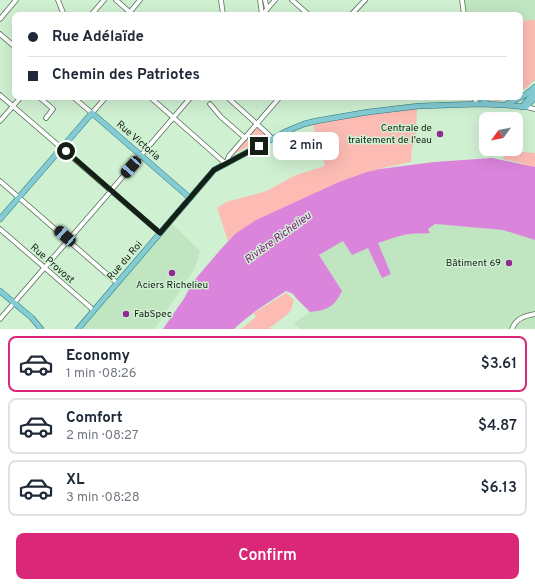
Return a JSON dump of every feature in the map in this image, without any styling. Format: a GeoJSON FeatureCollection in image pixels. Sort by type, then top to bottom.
{"type":"FeatureCollection","features":[{"type":"Feature","properties":{"kind":"main road"},"geometry":{"type":"LineString","coordinates":[[523,96],[535,87]]}},
{"type":"Feature","properties":{"kind":"main road"},"geometry":{"type":"LineString","coordinates":[[524,107],[535,91]]}},
{"type":"Feature","properties":{"kind":"main road"},"geometry":{"type":"LineString","coordinates":[[226,164],[272,139],[310,122],[368,112],[419,106],[488,104],[524,107],[535,97]]}},
{"type":"Feature","properties":{"kind":"main road"},"geometry":{"type":"LineString","coordinates":[[483,100],[488,104]]}},
{"type":"Feature","properties":{"kind":"main road"},"geometry":{"type":"LineString","coordinates":[[506,105],[516,100]]}},
{"type":"Feature","properties":{"kind":"main road"},"geometry":{"type":"LineString","coordinates":[[0,219],[92,113]]}},
{"type":"Feature","properties":{"kind":"main road","name":"Rue Victoria"},"geometry":{"type":"LineString","coordinates":[[92,113],[190,198]]}},
{"type":"Feature","properties":{"kind":"main road","name":"Rue du Roi"},"geometry":{"type":"LineString","coordinates":[[78,329],[214,170],[226,164]]}},
{"type":"Feature","properties":{"kind":"main road"},"geometry":{"type":"LineString","coordinates":[[0,291],[32,318],[41,329]]}},
{"type":"Feature","properties":{"kind":"main road"},"geometry":{"type":"LineString","coordinates":[[35,323],[46,329]]}},
{"type":"Feature","properties":{"kind":"street"},"geometry":{"type":"LineString","coordinates":[[0,19],[16,0]]}},
{"type":"Feature","properties":{"kind":"street"},"geometry":{"type":"LineString","coordinates":[[58,0],[63,12]]}},
{"type":"Feature","properties":{"kind":"street"},"geometry":{"type":"LineString","coordinates":[[94,12],[104,0]]}},
{"type":"Feature","properties":{"kind":"street"},"geometry":{"type":"LineString","coordinates":[[116,0],[129,12]]}},
{"type":"Feature","properties":{"kind":"street"},"geometry":{"type":"LineString","coordinates":[[132,12],[140,0]]}},
{"type":"Feature","properties":{"kind":"street"},"geometry":{"type":"LineString","coordinates":[[221,0],[223,12]]}},
{"type":"Feature","properties":{"kind":"street"},"geometry":{"type":"LineString","coordinates":[[260,0],[262,12]]}},
{"type":"Feature","properties":{"kind":"street"},"geometry":{"type":"LineString","coordinates":[[265,0],[267,9]]}},
{"type":"Feature","properties":{"kind":"street"},"geometry":{"type":"LineString","coordinates":[[264,12],[274,0]]}},
{"type":"Feature","properties":{"kind":"street"},"geometry":{"type":"LineString","coordinates":[[292,0],[306,12]]}},
{"type":"Feature","properties":{"kind":"street"},"geometry":{"type":"LineString","coordinates":[[354,12],[364,0]]}},
{"type":"Feature","properties":{"kind":"street"},"geometry":{"type":"LineString","coordinates":[[462,0],[464,12]]}},
{"type":"Feature","properties":{"kind":"street"},"geometry":{"type":"LineString","coordinates":[[0,34],[12,44]]}},
{"type":"Feature","properties":{"kind":"street"},"geometry":{"type":"LineString","coordinates":[[0,95],[160,233]]}},
{"type":"Feature","properties":{"kind":"street"},"geometry":{"type":"LineString","coordinates":[[0,121],[18,100]]}},
{"type":"Feature","properties":{"kind":"street"},"geometry":{"type":"LineString","coordinates":[[42,100],[53,109],[46,118]]}},
{"type":"Feature","properties":{"kind":"street","name":"Rue Victoria"},"geometry":{"type":"LineString","coordinates":[[77,100],[92,113]]}},
{"type":"Feature","properties":{"kind":"street"},"geometry":{"type":"LineString","coordinates":[[92,113],[103,100]]}},
{"type":"Feature","properties":{"kind":"street"},"geometry":{"type":"LineString","coordinates":[[154,100],[226,164]]}},
{"type":"Feature","properties":{"kind":"street"},"geometry":{"type":"LineString","coordinates":[[0,319],[112,191],[188,100]]}},
{"type":"Feature","properties":{"kind":"street"},"geometry":{"type":"LineString","coordinates":[[230,100],[272,139]]}},
{"type":"Feature","properties":{"kind":"street","name":"Rue du Roi"},"geometry":{"type":"LineString","coordinates":[[226,164],[229,156],[277,100]]}},
{"type":"Feature","properties":{"kind":"street"},"geometry":{"type":"LineString","coordinates":[[475,100],[476,104]]}},
{"type":"Feature","properties":{"kind":"street"},"geometry":{"type":"LineString","coordinates":[[210,104],[221,117],[245,138]]}},
{"type":"Feature","properties":{"kind":"street"},"geometry":{"type":"LineString","coordinates":[[524,107],[535,109]]}},
{"type":"Feature","properties":{"kind":"street"},"geometry":{"type":"LineString","coordinates":[[0,181],[117,283]]}},
{"type":"Feature","properties":{"kind":"street","name":"Rue Provost"},"geometry":{"type":"LineString","coordinates":[[0,229],[93,311]]}},
{"type":"Feature","properties":{"kind":"street"},"geometry":{"type":"LineString","coordinates":[[512,329],[515,323],[521,318],[535,314]]}},
{"type":"Feature","properties":{"kind":"shaded area"},"geometry":{"type":"Polygon","coordinates":[[[464,0],[535,0],[535,20],[523,21],[523,12],[466,12],[464,0]]]}},
{"type":"Feature","properties":{"kind":"shaded area"},"geometry":{"type":"Polygon","coordinates":[[[535,20],[535,80],[523,90],[523,21],[535,20]]]}},
{"type":"Feature","properties":{"kind":"shaded area"},"geometry":{"type":"Polygon","coordinates":[[[417,108],[416,140],[412,147],[411,162],[382,168],[351,178],[235,234],[228,241],[217,208],[226,202],[267,191],[296,175],[325,166],[312,122],[417,108]]]}},
{"type":"Feature","properties":{"kind":"shaded area"},"geometry":{"type":"Polygon","coordinates":[[[257,125],[269,136],[230,156],[257,125]]]}},
{"type":"Feature","properties":{"kind":"shaded area"},"geometry":{"type":"Polygon","coordinates":[[[523,152],[535,153],[535,168],[521,163],[503,159],[504,156],[523,156],[523,152]]]}},
{"type":"Feature","properties":{"kind":"shaded area"},"geometry":{"type":"Polygon","coordinates":[[[171,223],[200,251],[195,268],[154,329],[81,329],[171,223]]]}},
{"type":"Feature","properties":{"kind":"shaded area"},"geometry":{"type":"Polygon","coordinates":[[[435,224],[503,230],[535,240],[535,329],[300,329],[294,323],[310,312],[318,311],[342,291],[319,255],[343,241],[368,248],[391,274],[378,243],[386,241],[390,238],[410,234],[430,233],[428,229],[435,224]]]}},
{"type":"Feature","properties":{"kind":"shaded area"},"geometry":{"type":"Polygon","coordinates":[[[286,293],[294,300],[291,310],[288,314],[269,327],[271,329],[241,329],[256,317],[254,313],[286,293]]]}},
{"type":"Feature","properties":{"kind":"water","name":"Rivière Richelieu"},"geometry":{"type":"Polygon","coordinates":[[[492,158],[535,167],[535,240],[503,230],[435,224],[428,229],[430,233],[398,236],[378,243],[391,274],[382,278],[368,248],[352,255],[343,241],[319,255],[342,291],[336,301],[326,309],[310,312],[293,294],[286,291],[252,314],[234,329],[163,329],[185,297],[192,283],[221,249],[235,234],[256,220],[339,182],[367,172],[434,162],[492,158]]]}},
{"type":"Feature","properties":{"kind":"place","name":"Centrale de traitement de l'eau"},"geometry":{"type":"Point","coordinates":[440,134]}},
{"type":"Feature","properties":{"kind":"place","name":"Bâtiment 69"},"geometry":{"type":"Point","coordinates":[509,263]}},
{"type":"Feature","properties":{"kind":"place","name":"Aciers Richelieu"},"geometry":{"type":"Point","coordinates":[172,273]}},
{"type":"Feature","properties":{"kind":"place","name":"FabSpec"},"geometry":{"type":"Point","coordinates":[126,314]}},
{"type":"Feature","properties":{"kind":"route"},"geometry":{"type":"LineString","coordinates":[[66,151],[160,233],[214,170],[259,146]]}}]}
